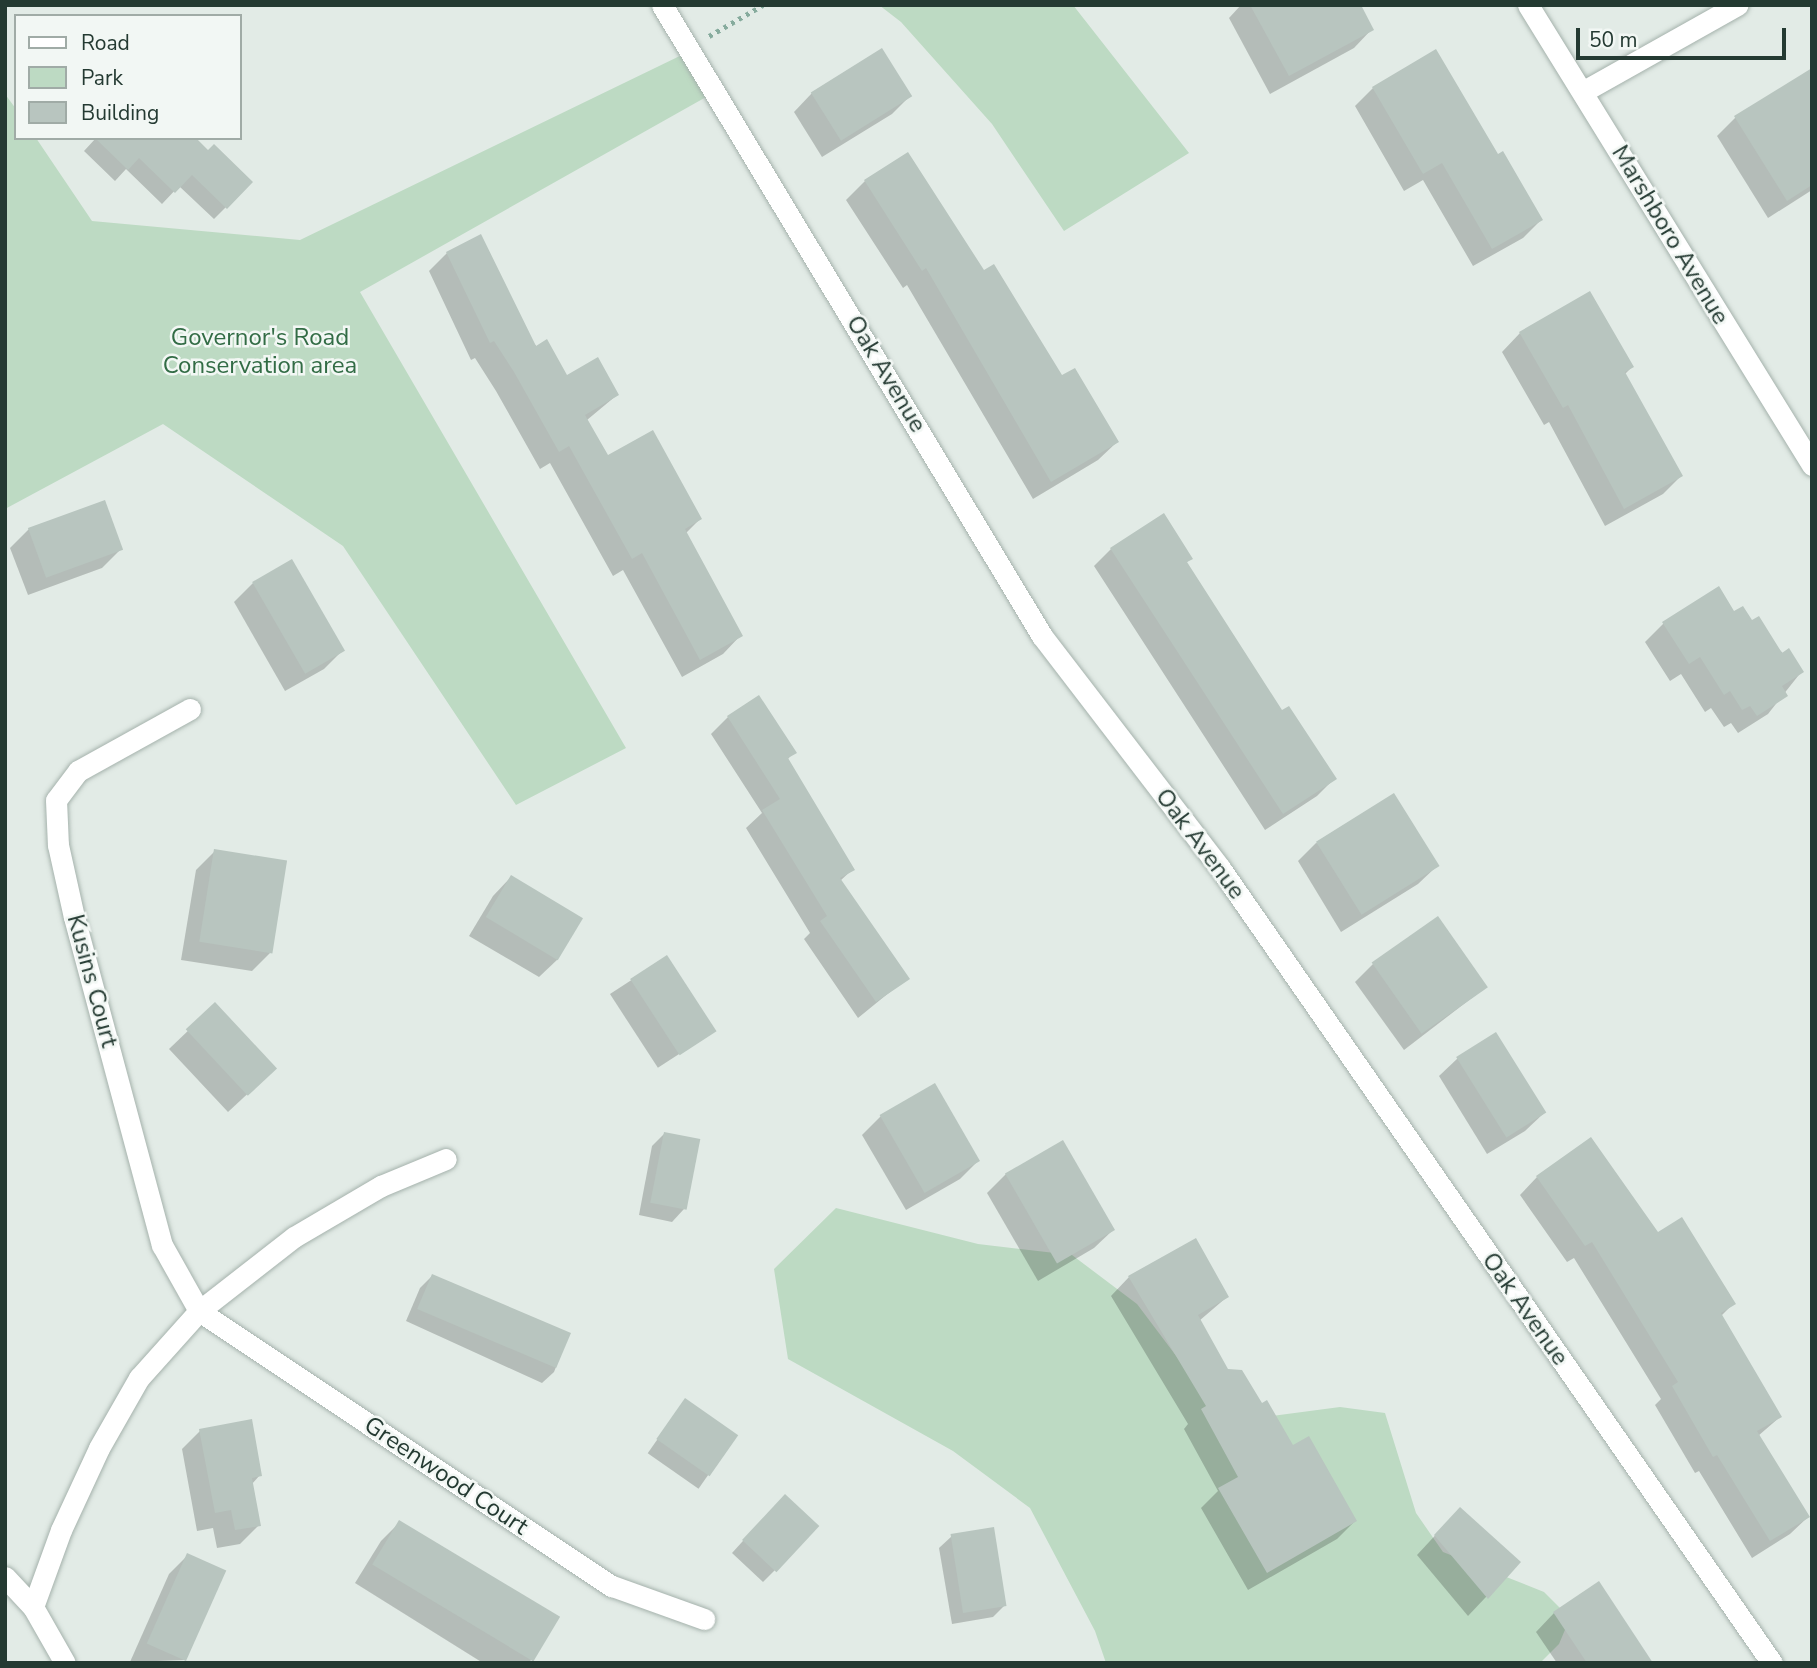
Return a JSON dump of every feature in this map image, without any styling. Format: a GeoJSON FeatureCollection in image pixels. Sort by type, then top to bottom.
{"type":"FeatureCollection","features":[{"type":"Feature","properties":{"kind":"street","name":"Oak Avenue"},"geometry":{"type":"LineString","coordinates":[[662,5],[1042,636],[1220,868],[1772,1663]]}},
{"type":"Feature","properties":{"kind":"street","name":"Marshboro Avenue"},"geometry":{"type":"LineString","coordinates":[[1528,5],[1812,465]]}},
{"type":"Feature","properties":{"kind":"street"},"geometry":{"type":"LineString","coordinates":[[1584,92],[1737,5]]}},
{"type":"Feature","properties":{"kind":"street","name":"Kusins Court"},"geometry":{"type":"LineString","coordinates":[[190,709],[78,771],[56,800],[58,845],[74,917],[162,1245],[199,1311]]}},
{"type":"Feature","properties":{"kind":"street"},"geometry":{"type":"LineString","coordinates":[[33,1607],[61,1530],[126,1401],[139,1378],[199,1311],[294,1237],[381,1186],[446,1159]]}},
{"type":"Feature","properties":{"kind":"street","name":"Greenwood Court"},"geometry":{"type":"LineString","coordinates":[[199,1311],[612,1586],[704,1619]]}},
{"type":"Feature","properties":{"kind":"street"},"geometry":{"type":"LineString","coordinates":[[5,1577],[33,1607],[65,1663]]}},
{"type":"Feature","properties":{"kind":"path"},"geometry":{"type":"LineString","coordinates":[[707,37],[763,5]]}},
{"type":"Feature","properties":{"kind":"green space"},"geometry":{"type":"Polygon","coordinates":[[[879,5],[1073,5],[1189,153],[1064,231],[992,124],[901,22],[879,5]]]}},
{"type":"Feature","properties":{"kind":"green space","name":"Governor's Road Conservation area"},"geometry":{"type":"Polygon","coordinates":[[[688,52],[715,92],[360,292],[626,748],[516,805],[343,546],[163,424],[5,509],[5,94],[14,106],[14,140],[37,140],[92,221],[300,240],[688,52]]]}},
{"type":"Feature","properties":{"kind":"green space"},"geometry":{"type":"Polygon","coordinates":[[[836,1208],[978,1244],[1072,1255],[1137,1304],[1226,1422],[1340,1407],[1385,1413],[1416,1513],[1443,1552],[1544,1592],[1570,1618],[1559,1644],[1540,1663],[1106,1663],[1095,1631],[1030,1508],[953,1451],[788,1359],[774,1269],[836,1208]]]}},
{"type":"Feature","properties":{"kind":"building"},"geometry":{"type":"Polygon","coordinates":[[[1250,5],[1361,5],[1374,30],[1289,76],[1250,5]]]}},
{"type":"Feature","properties":{"kind":"building"},"geometry":{"type":"Polygon","coordinates":[[[882,48],[912,96],[841,141],[811,93],[882,48]]]}},
{"type":"Feature","properties":{"kind":"building"},"geometry":{"type":"Polygon","coordinates":[[[1436,49],[1498,154],[1503,151],[1543,220],[1492,249],[1442,163],[1423,174],[1372,87],[1436,49]]]}},
{"type":"Feature","properties":{"kind":"building"},"geometry":{"type":"Polygon","coordinates":[[[1812,68],[1812,185],[1787,201],[1734,116],[1812,68]]]}},
{"type":"Feature","properties":{"kind":"building"},"geometry":{"type":"Polygon","coordinates":[[[97,140],[198,140],[208,150],[214,144],[253,182],[227,209],[192,175],[175,193],[139,158],[128,170],[97,140]]]}},
{"type":"Feature","properties":{"kind":"building"},"geometry":{"type":"Polygon","coordinates":[[[908,152],[984,270],[994,264],[1062,375],[1075,368],[1119,442],[1051,482],[926,268],[922,271],[864,180],[908,152]]]}},
{"type":"Feature","properties":{"kind":"building"},"geometry":{"type":"Polygon","coordinates":[[[481,234],[536,346],[547,339],[567,375],[598,357],[619,395],[585,415],[608,455],[653,430],[702,519],[685,529],[743,636],[700,660],[642,553],[632,559],[569,446],[559,452],[514,372],[494,341],[490,343],[446,252],[481,234]]]}},
{"type":"Feature","properties":{"kind":"building"},"geometry":{"type":"Polygon","coordinates":[[[1590,291],[1634,367],[1625,372],[1683,476],[1624,509],[1568,405],[1563,408],[1519,332],[1590,291]]]}},
{"type":"Feature","properties":{"kind":"building"},"geometry":{"type":"Polygon","coordinates":[[[105,500],[123,550],[46,578],[28,528],[105,500]]]}},
{"type":"Feature","properties":{"kind":"building"},"geometry":{"type":"Polygon","coordinates":[[[1164,513],[1193,559],[1187,562],[1282,710],[1289,706],[1337,779],[1283,814],[1110,548],[1164,513]]]}},
{"type":"Feature","properties":{"kind":"building"},"geometry":{"type":"Polygon","coordinates":[[[292,559],[345,651],[305,674],[252,582],[292,559]]]}},
{"type":"Feature","properties":{"kind":"building"},"geometry":{"type":"Polygon","coordinates":[[[1719,586],[1734,611],[1743,606],[1752,620],[1759,616],[1782,653],[1789,648],[1804,672],[1782,686],[1788,696],[1757,716],[1750,706],[1742,710],[1730,691],[1724,695],[1700,657],[1689,664],[1662,622],[1719,586]]]}},
{"type":"Feature","properties":{"kind":"building"},"geometry":{"type":"Polygon","coordinates":[[[759,695],[797,753],[788,758],[855,870],[840,878],[910,979],[876,1002],[820,921],[827,916],[762,810],[780,799],[727,716],[759,695]]]}},
{"type":"Feature","properties":{"kind":"building"},"geometry":{"type":"Polygon","coordinates":[[[1394,793],[1440,866],[1362,915],[1316,842],[1394,793]]]}},
{"type":"Feature","properties":{"kind":"building"},"geometry":{"type":"Polygon","coordinates":[[[214,849],[287,861],[272,953],[199,942],[214,849]]]}},
{"type":"Feature","properties":{"kind":"building"},"geometry":{"type":"Polygon","coordinates":[[[511,875],[583,918],[558,960],[486,917],[511,875]]]}},
{"type":"Feature","properties":{"kind":"building"},"geometry":{"type":"Polygon","coordinates":[[[1438,916],[1488,987],[1422,1034],[1372,962],[1438,916]]]}},
{"type":"Feature","properties":{"kind":"building"},"geometry":{"type":"Polygon","coordinates":[[[667,955],[717,1031],[680,1055],[630,979],[667,955]]]}},
{"type":"Feature","properties":{"kind":"building"},"geometry":{"type":"Polygon","coordinates":[[[215,1002],[277,1069],[248,1096],[186,1029],[215,1002]]]}},
{"type":"Feature","properties":{"kind":"building"},"geometry":{"type":"Polygon","coordinates":[[[1496,1032],[1546,1113],[1506,1137],[1456,1057],[1496,1032]]]}},
{"type":"Feature","properties":{"kind":"building"},"geometry":{"type":"Polygon","coordinates":[[[935,1083],[980,1161],[925,1193],[880,1115],[935,1083]]]}},
{"type":"Feature","properties":{"kind":"building"},"geometry":{"type":"Polygon","coordinates":[[[664,1132],[700,1139],[687,1210],[650,1203],[664,1132]]]}},
{"type":"Feature","properties":{"kind":"building"},"geometry":{"type":"Polygon","coordinates":[[[1591,1137],[1658,1232],[1682,1217],[1736,1304],[1721,1313],[1782,1417],[1757,1431],[1810,1517],[1770,1541],[1717,1455],[1713,1457],[1672,1386],[1678,1382],[1592,1242],[1585,1246],[1536,1176],[1591,1137]]]}},
{"type":"Feature","properties":{"kind":"building"},"geometry":{"type":"Polygon","coordinates":[[[1063,1140],[1115,1230],[1057,1264],[1005,1174],[1063,1140]]]}},
{"type":"Feature","properties":{"kind":"building"},"geometry":{"type":"Polygon","coordinates":[[[1196,1238],[1229,1297],[1198,1315],[1228,1369],[1242,1370],[1262,1403],[1267,1400],[1293,1445],[1309,1436],[1357,1521],[1267,1573],[1218,1488],[1238,1477],[1201,1409],[1206,1406],[1128,1276],[1196,1238]]]}},
{"type":"Feature","properties":{"kind":"building"},"geometry":{"type":"Polygon","coordinates":[[[432,1274],[571,1333],[556,1368],[417,1309],[432,1274]]]}},
{"type":"Feature","properties":{"kind":"building"},"geometry":{"type":"Polygon","coordinates":[[[685,1398],[738,1435],[710,1476],[656,1439],[685,1398]]]}},
{"type":"Feature","properties":{"kind":"building"},"geometry":{"type":"Polygon","coordinates":[[[252,1419],[262,1476],[252,1478],[261,1526],[235,1530],[231,1510],[215,1513],[199,1429],[252,1419]]]}},
{"type":"Feature","properties":{"kind":"building"},"geometry":{"type":"Polygon","coordinates":[[[785,1494],[819,1526],[776,1572],[742,1540],[785,1494]]]}},
{"type":"Feature","properties":{"kind":"building"},"geometry":{"type":"Polygon","coordinates":[[[1460,1507],[1521,1562],[1488,1599],[1434,1535],[1460,1507]]]}},
{"type":"Feature","properties":{"kind":"building"},"geometry":{"type":"Polygon","coordinates":[[[399,1520],[560,1617],[533,1661],[372,1565],[399,1520]]]}},
{"type":"Feature","properties":{"kind":"building"},"geometry":{"type":"Polygon","coordinates":[[[994,1527],[1007,1606],[963,1613],[951,1534],[994,1527]]]}},
{"type":"Feature","properties":{"kind":"building"},"geometry":{"type":"Polygon","coordinates":[[[187,1553],[226,1570],[186,1661],[147,1643],[187,1553]]]}},
{"type":"Feature","properties":{"kind":"building"},"geometry":{"type":"Polygon","coordinates":[[[1599,1581],[1653,1663],[1587,1663],[1553,1612],[1599,1581]]]}}]}
